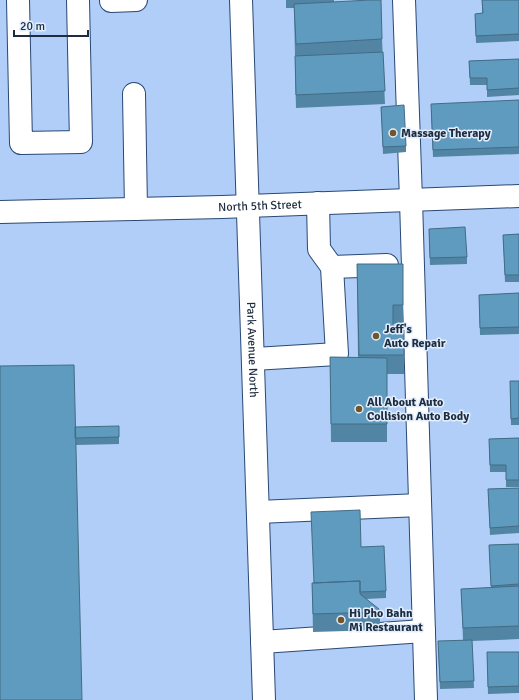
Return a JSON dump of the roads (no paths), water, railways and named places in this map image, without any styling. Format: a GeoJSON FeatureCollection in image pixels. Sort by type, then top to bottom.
{"type":"FeatureCollection","features":[{"type":"Feature","properties":{"kind":"street"},"geometry":{"type":"LineString","coordinates":[[18,0],[22,143],[81,142],[78,0]]}},
{"type":"Feature","properties":{"kind":"street"},"geometry":{"type":"LineString","coordinates":[[111,1],[136,0]]}},
{"type":"Feature","properties":{"kind":"street","name":"Park Avenue North"},"geometry":{"type":"LineString","coordinates":[[241,0],[264,700]]}},
{"type":"Feature","properties":{"kind":"street"},"geometry":{"type":"LineString","coordinates":[[404,0],[426,700]]}},
{"type":"Feature","properties":{"kind":"street"},"geometry":{"type":"LineString","coordinates":[[134,94],[136,209]]}},
{"type":"Feature","properties":{"kind":"street","name":"North 5th Street"},"geometry":{"type":"LineString","coordinates":[[0,212],[248,206],[519,196]]}},
{"type":"Feature","properties":{"kind":"street"},"geometry":{"type":"LineString","coordinates":[[253,359],[337,354],[332,267],[319,249],[318,203]]}},
{"type":"Feature","properties":{"kind":"street"},"geometry":{"type":"LineString","coordinates":[[332,267],[413,264]]}},
{"type":"Feature","properties":{"kind":"street"},"geometry":{"type":"LineString","coordinates":[[258,512],[420,505]]}},
{"type":"Feature","properties":{"kind":"street"},"geometry":{"type":"LineString","coordinates":[[262,642],[424,631]]}},
{"type":"Feature","properties":{"kind":"place","name":"Massage Therapy"},"geometry":{"type":"Point","coordinates":[393,133]}},
{"type":"Feature","properties":{"kind":"place","name":"Jeff's Auto Repair"},"geometry":{"type":"Point","coordinates":[376,336]}},
{"type":"Feature","properties":{"kind":"place","name":"All About Auto Collision Auto Body"},"geometry":{"type":"Point","coordinates":[359,409]}},
{"type":"Feature","properties":{"kind":"place","name":"Hi Pho Bahn Mi Restaurant"},"geometry":{"type":"Point","coordinates":[341,620]}}]}
